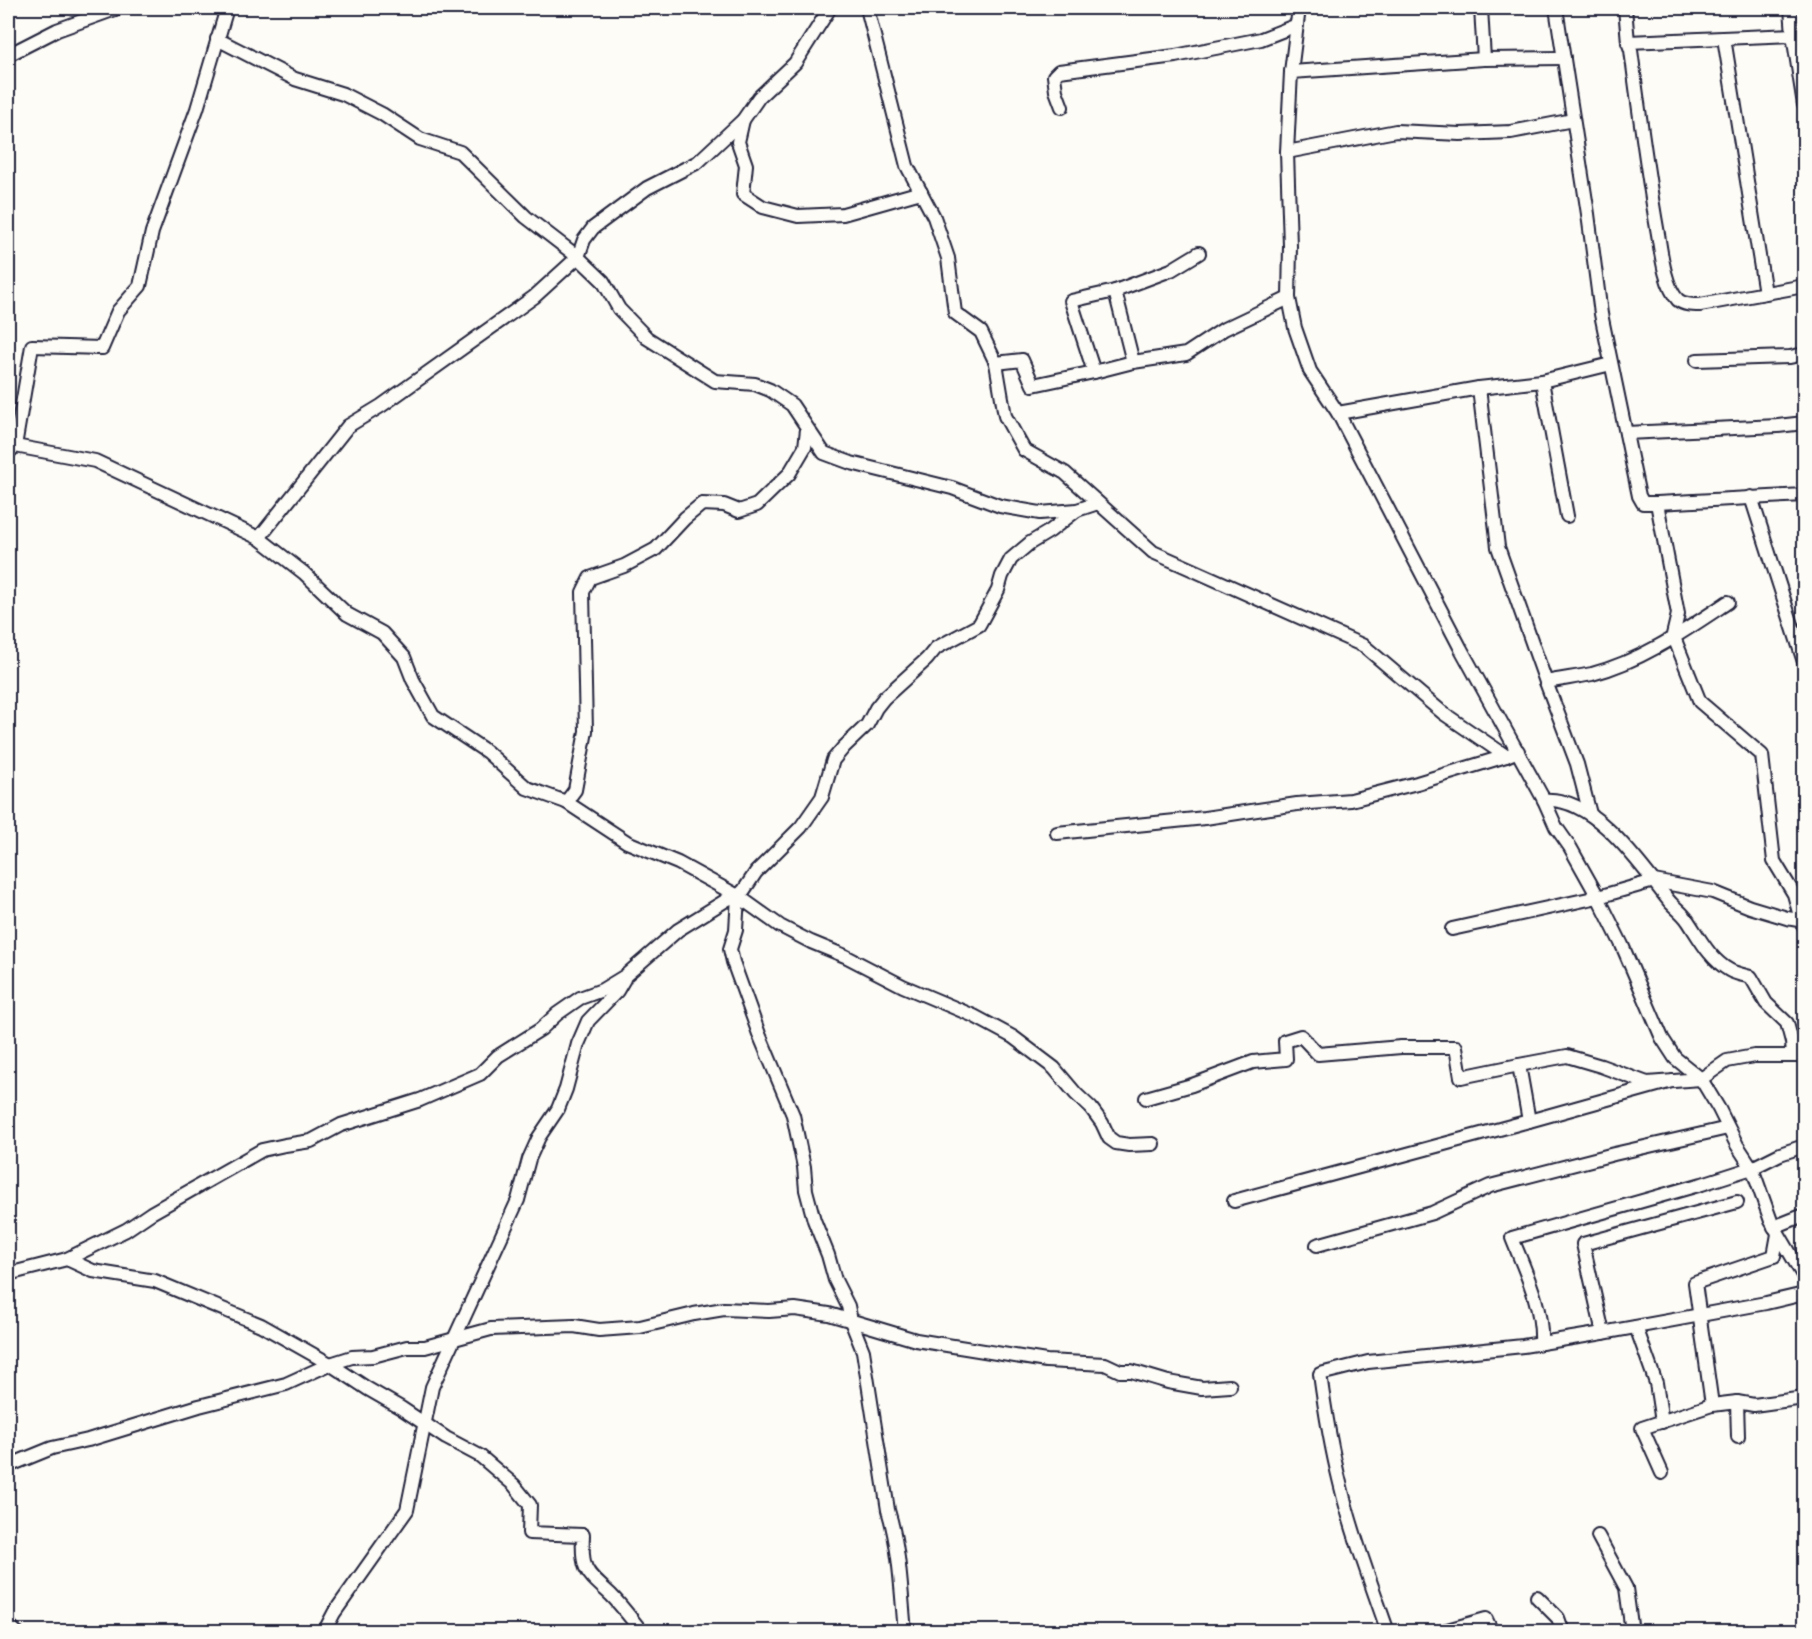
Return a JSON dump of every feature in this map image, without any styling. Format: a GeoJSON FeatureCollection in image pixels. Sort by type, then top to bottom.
{"type":"FeatureCollection","features":[{"type":"Feature","properties":{"kind":"street"},"geometry":{"type":"LineString","coordinates":[[8,55],[57,30],[118,8]]}},
{"type":"Feature","properties":{"kind":"street"},"geometry":{"type":"LineString","coordinates":[[10,447],[32,346],[102,348],[118,311],[140,286],[152,232],[197,109],[227,8]]}},
{"type":"Feature","properties":{"kind":"street"},"geometry":{"type":"LineString","coordinates":[[259,538],[348,426],[381,406],[534,297],[578,257],[584,240],[593,228],[647,188],[698,162],[742,120],[759,97],[795,63],[830,8]]}},
{"type":"Feature","properties":{"kind":"street"},"geometry":{"type":"LineString","coordinates":[[867,8],[907,166],[934,217],[948,258],[955,313],[981,332],[996,363],[1005,416],[1024,450],[1065,473],[1153,552],[1364,646],[1443,713],[1512,753]]}},
{"type":"Feature","properties":{"kind":"street"},"geometry":{"type":"LineString","coordinates":[[1299,8],[1291,72],[1287,152],[1289,298],[1294,328],[1310,371],[1338,413],[1461,649],[1512,753],[1544,800],[1556,827],[1598,897],[1622,945],[1662,1038],[1675,1058],[1701,1079],[1752,1168],[1770,1221],[1804,1277]]}},
{"type":"Feature","properties":{"kind":"street"},"geometry":{"type":"LineString","coordinates":[[1481,8],[1484,59]]}},
{"type":"Feature","properties":{"kind":"street"},"geometry":{"type":"LineString","coordinates":[[1556,8],[1601,314],[1639,496],[1643,502],[1657,503],[1804,495]]}},
{"type":"Feature","properties":{"kind":"street"},"geometry":{"type":"LineString","coordinates":[[1625,8],[1649,186],[1664,266],[1671,290],[1679,300],[1688,305],[1700,305],[1804,286]]}},
{"type":"Feature","properties":{"kind":"street"},"geometry":{"type":"LineString","coordinates":[[1791,8],[1793,35],[1802,73],[1804,105]]}},
{"type":"Feature","properties":{"kind":"street"},"geometry":{"type":"LineString","coordinates":[[1062,107],[1056,91],[1054,76],[1059,72],[1175,56],[1261,39],[1297,25]]}},
{"type":"Feature","properties":{"kind":"street"},"geometry":{"type":"LineString","coordinates":[[1628,42],[1793,35]]}},
{"type":"Feature","properties":{"kind":"street"},"geometry":{"type":"LineString","coordinates":[[1724,38],[1765,293]]}},
{"type":"Feature","properties":{"kind":"street"},"geometry":{"type":"LineString","coordinates":[[217,39],[295,79],[343,94],[382,114],[420,139],[460,152],[526,217],[578,257],[603,281],[619,309],[647,338],[715,381],[755,384],[770,390],[792,405],[824,453],[851,463],[952,488],[1000,506],[1040,513],[1077,510],[1098,502]]}},
{"type":"Feature","properties":{"kind":"street"},"geometry":{"type":"LineString","coordinates":[[1291,72],[1484,59],[1564,58]]}},
{"type":"Feature","properties":{"kind":"street"},"geometry":{"type":"LineString","coordinates":[[742,120],[738,142],[746,165],[742,194],[763,207],[798,216],[843,214],[921,192]]}},
{"type":"Feature","properties":{"kind":"street"},"geometry":{"type":"LineString","coordinates":[[1287,152],[1396,131],[1460,134],[1511,132],[1573,120]]}},
{"type":"Feature","properties":{"kind":"street"},"geometry":{"type":"LineString","coordinates":[[1094,372],[1071,301],[1115,291],[1171,270],[1199,253]]}},
{"type":"Feature","properties":{"kind":"street"},"geometry":{"type":"LineString","coordinates":[[1115,291],[1133,362]]}},
{"type":"Feature","properties":{"kind":"street"},"geometry":{"type":"LineString","coordinates":[[996,363],[1022,360],[1033,385],[1133,362],[1185,354],[1224,329],[1289,298]]}},
{"type":"Feature","properties":{"kind":"street"},"geometry":{"type":"LineString","coordinates":[[1697,360],[1790,357],[1804,354]]}},
{"type":"Feature","properties":{"kind":"street"},"geometry":{"type":"LineString","coordinates":[[1338,413],[1479,388],[1542,381],[1611,364]]}},
{"type":"Feature","properties":{"kind":"street"},"geometry":{"type":"LineString","coordinates":[[1542,381],[1567,516]]}},
{"type":"Feature","properties":{"kind":"street"},"geometry":{"type":"LineString","coordinates":[[1479,388],[1498,547],[1577,764],[1590,814]]}},
{"type":"Feature","properties":{"kind":"street"},"geometry":{"type":"LineString","coordinates":[[1626,433],[1804,423]]}},
{"type":"Feature","properties":{"kind":"street"},"geometry":{"type":"LineString","coordinates":[[566,802],[575,790],[586,731],[583,592],[590,578],[624,566],[656,549],[685,518],[702,504],[724,505],[739,511],[757,505],[789,474],[805,447],[807,429]]}},
{"type":"Feature","properties":{"kind":"street"},"geometry":{"type":"LineString","coordinates":[[8,432],[10,447]]}},
{"type":"Feature","properties":{"kind":"street"},"geometry":{"type":"LineString","coordinates":[[10,447],[95,461],[259,538],[304,573],[347,614],[382,633],[404,657],[413,680],[433,716],[487,752],[527,788],[566,802],[627,842],[678,863],[738,896],[780,926],[811,942],[845,956],[903,986],[974,1016],[1013,1037],[1054,1068],[1091,1108],[1109,1138],[1116,1143],[1129,1145],[1153,1144]]}},
{"type":"Feature","properties":{"kind":"street"},"geometry":{"type":"LineString","coordinates":[[1751,497],[1804,663]]}},
{"type":"Feature","properties":{"kind":"street"},"geometry":{"type":"LineString","coordinates":[[1657,503],[1678,614],[1674,637],[1700,702],[1762,755],[1774,861],[1794,894],[1803,922]]}},
{"type":"Feature","properties":{"kind":"street"},"geometry":{"type":"LineString","coordinates":[[8,1274],[67,1259],[126,1230],[151,1213],[262,1150],[311,1141],[341,1125],[420,1100],[480,1074],[498,1056],[541,1029],[580,998],[602,990],[625,976],[678,930],[728,899],[738,896],[756,872],[801,827],[822,797],[833,760],[867,726],[884,698],[936,648],[978,625],[998,590],[1011,559],[1077,510]]}},
{"type":"Feature","properties":{"kind":"street"},"geometry":{"type":"LineString","coordinates":[[1546,682],[1593,674],[1642,655],[1728,602]]}},
{"type":"Feature","properties":{"kind":"street"},"geometry":{"type":"LineString","coordinates":[[1057,833],[1204,818],[1297,804],[1351,800],[1417,783],[1512,753]]}},
{"type":"Feature","properties":{"kind":"street"},"geometry":{"type":"LineString","coordinates":[[1146,1098],[1192,1085],[1253,1062],[1286,1059],[1285,1041],[1301,1036],[1318,1054],[1401,1047],[1456,1047],[1461,1077],[1567,1056],[1647,1083],[1672,1082],[1701,1079],[1727,1061],[1754,1056],[1799,1056],[1787,1023],[1766,1003],[1751,977],[1730,970],[1711,954],[1687,919],[1606,828],[1590,814],[1570,803],[1544,800]]}},
{"type":"Feature","properties":{"kind":"street"},"geometry":{"type":"LineString","coordinates":[[1452,928],[1598,897],[1654,881],[1713,892],[1750,907],[1803,922]]}},
{"type":"Feature","properties":{"kind":"street"},"geometry":{"type":"LineString","coordinates":[[738,896],[736,930],[730,949],[733,962],[759,1034],[793,1115],[804,1167],[806,1190],[814,1220],[835,1280],[848,1306],[863,1352],[900,1576],[905,1632]]}},
{"type":"Feature","properties":{"kind":"street"},"geometry":{"type":"LineString","coordinates":[[324,1632],[334,1613],[407,1510],[432,1387],[518,1200],[529,1159],[539,1137],[562,1099],[578,1044],[588,1021],[617,991],[625,976]]}},
{"type":"Feature","properties":{"kind":"street"},"geometry":{"type":"LineString","coordinates":[[1519,1065],[1529,1121]]}},
{"type":"Feature","properties":{"kind":"street"},"geometry":{"type":"LineString","coordinates":[[1234,1201],[1672,1082]]}},
{"type":"Feature","properties":{"kind":"street"},"geometry":{"type":"LineString","coordinates":[[1317,1245],[1432,1213],[1490,1186],[1728,1128]]}},
{"type":"Feature","properties":{"kind":"street"},"geometry":{"type":"LineString","coordinates":[[1542,1343],[1537,1302],[1512,1238],[1702,1184],[1752,1168],[1780,1154],[1804,1146]]}},
{"type":"Feature","properties":{"kind":"street"},"geometry":{"type":"LineString","coordinates":[[1603,1333],[1583,1244],[1737,1202]]}},
{"type":"Feature","properties":{"kind":"street"},"geometry":{"type":"LineString","coordinates":[[1776,1231],[1804,1215]]}},
{"type":"Feature","properties":{"kind":"street"},"geometry":{"type":"LineString","coordinates":[[1712,1405],[1695,1282],[1774,1257],[1776,1231]]}},
{"type":"Feature","properties":{"kind":"street"},"geometry":{"type":"LineString","coordinates":[[67,1259],[93,1271],[154,1281],[261,1325],[401,1407],[446,1438],[480,1456],[514,1485],[530,1505],[529,1533],[583,1535],[582,1554],[588,1575],[612,1596],[642,1632]]}},
{"type":"Feature","properties":{"kind":"street"},"geometry":{"type":"LineString","coordinates":[[1388,1632],[1340,1485],[1326,1419],[1320,1374],[1368,1362],[1542,1343],[1603,1333],[1766,1303],[1804,1293]]}},
{"type":"Feature","properties":{"kind":"street"},"geometry":{"type":"LineString","coordinates":[[8,1466],[52,1448],[286,1384],[330,1364],[352,1357],[373,1356],[407,1347],[425,1347],[491,1329],[574,1326],[599,1330],[640,1328],[724,1309],[769,1311],[795,1309],[829,1314],[916,1340],[1046,1361],[1105,1364],[1120,1371],[1131,1371],[1168,1382],[1202,1388],[1230,1386]]}},
{"type":"Feature","properties":{"kind":"street"},"geometry":{"type":"LineString","coordinates":[[1636,1327],[1656,1383],[1662,1422]]}},
{"type":"Feature","properties":{"kind":"street"},"geometry":{"type":"LineString","coordinates":[[1662,1473],[1642,1428],[1712,1405],[1737,1401],[1754,1405],[1804,1398]]}},
{"type":"Feature","properties":{"kind":"street"},"geometry":{"type":"LineString","coordinates":[[1737,1401],[1738,1437]]}},
{"type":"Feature","properties":{"kind":"street"},"geometry":{"type":"LineString","coordinates":[[1598,1536],[1626,1588],[1632,1632]]}},
{"type":"Feature","properties":{"kind":"street"},"geometry":{"type":"LineString","coordinates":[[1537,1597],[1558,1618],[1563,1632]]}},
{"type":"Feature","properties":{"kind":"street"},"geometry":{"type":"LineString","coordinates":[[1440,1632],[1486,1619],[1491,1632]]}},
{"type":"Feature","properties":{"kind":"street"},"geometry":{"type":"LineString","coordinates":[[8,1624],[16,1632]]}}]}
